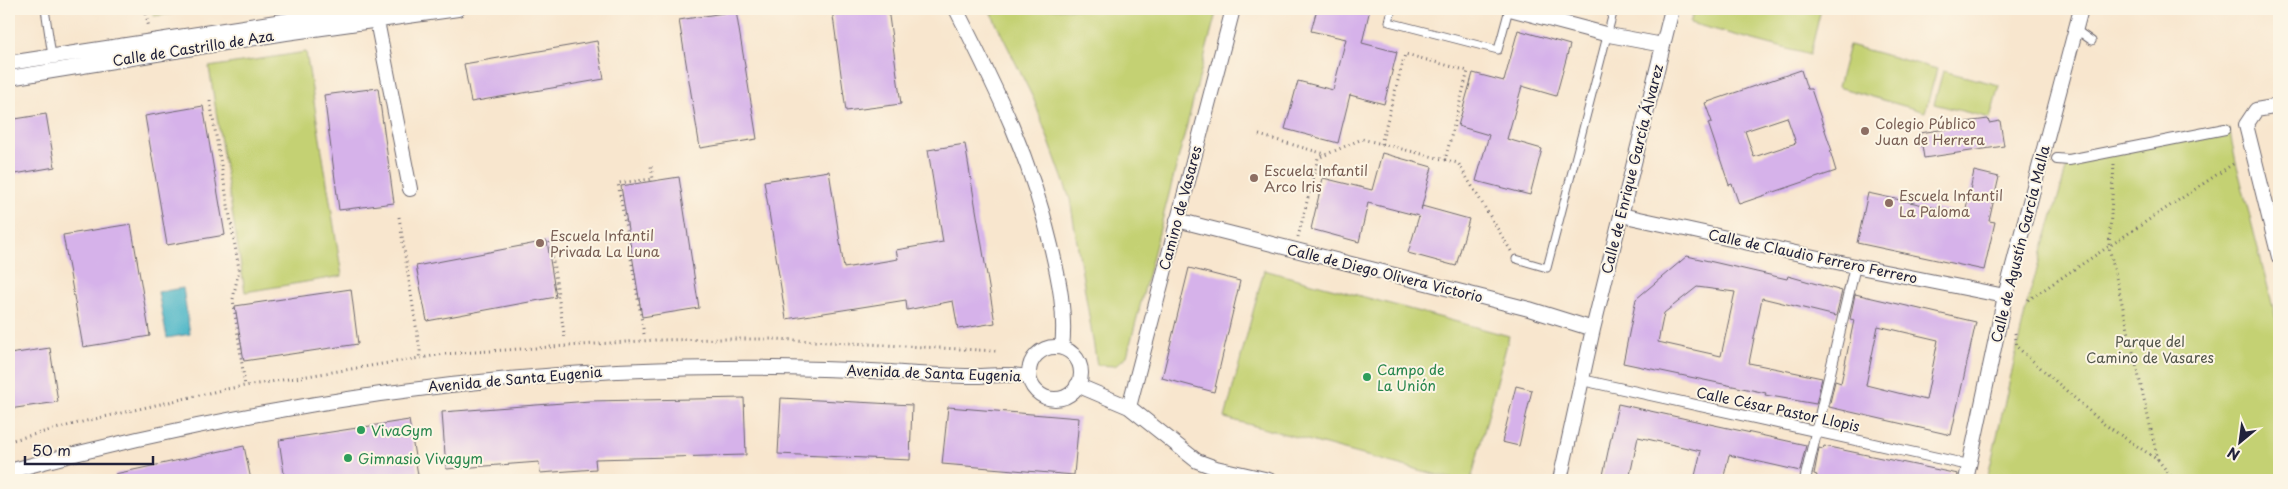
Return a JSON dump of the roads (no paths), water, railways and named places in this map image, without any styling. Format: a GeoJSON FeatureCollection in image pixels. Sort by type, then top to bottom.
{"type":"FeatureCollection","features":[{"type":"Feature","properties":{"kind":"street","name":"Calle de Castrillo de Aza"},"geometry":{"type":"LineString","coordinates":[[9,63],[360,9]]}},
{"type":"Feature","properties":{"kind":"street","name":"Calle de Castrillo de Aza"},"geometry":{"type":"LineString","coordinates":[[9,78],[286,33],[458,9]]}},
{"type":"Feature","properties":{"kind":"street"},"geometry":{"type":"LineString","coordinates":[[956,9],[1010,117],[1040,201],[1057,269],[1063,306],[1062,348]]}},
{"type":"Feature","properties":{"kind":"street","name":"Camino de Vasares"},"geometry":{"type":"LineString","coordinates":[[1129,407],[1233,9]]}},
{"type":"Feature","properties":{"kind":"street"},"geometry":{"type":"LineString","coordinates":[[1510,9],[1609,35],[1663,45]]}},
{"type":"Feature","properties":{"kind":"street","name":"Calle de Enrique García Álvarez"},"geometry":{"type":"LineString","coordinates":[[1560,480],[1593,329],[1672,9]]}},
{"type":"Feature","properties":{"kind":"street","name":"Calle de Agustín García Malla"},"geometry":{"type":"LineString","coordinates":[[1966,480],[2005,296],[2081,9]]}},
{"type":"Feature","properties":{"kind":"street"},"geometry":{"type":"LineString","coordinates":[[377,21],[410,189]]}},
{"type":"Feature","properties":{"kind":"street"},"geometry":{"type":"LineString","coordinates":[[2279,106],[2256,110],[2246,125],[2279,257]]}},
{"type":"Feature","properties":{"kind":"street"},"geometry":{"type":"LineString","coordinates":[[2057,159],[2069,160],[2225,129]]}},
{"type":"Feature","properties":{"kind":"street","name":"Calle de Claudio Ferrero Ferrero"},"geometry":{"type":"LineString","coordinates":[[1621,215],[1855,266],[2005,296]]}},
{"type":"Feature","properties":{"kind":"street","name":"Calle de Diego Olivera Victorio"},"geometry":{"type":"LineString","coordinates":[[1177,220],[1528,309],[1593,329]]}},
{"type":"Feature","properties":{"kind":"street"},"geometry":{"type":"LineString","coordinates":[[1805,480],[1855,266]]}},
{"type":"Feature","properties":{"kind":"street"},"geometry":{"type":"LineString","coordinates":[[1049,347],[1062,348],[1078,359],[1081,376],[1077,385],[1069,394],[1051,398],[1041,395],[1033,386],[1030,377],[1033,360],[1041,351],[1049,347]]}},
{"type":"Feature","properties":{"kind":"street","name":"Avenida de Santa Eugenia"},"geometry":{"type":"LineString","coordinates":[[9,471],[95,448],[231,417],[321,401],[450,384],[574,372],[732,367],[836,369],[955,376],[1014,374],[1030,377]]}},
{"type":"Feature","properties":{"kind":"street","name":"Calle César Pastor Llopis"},"geometry":{"type":"LineString","coordinates":[[1582,380],[1969,465]]}},
{"type":"Feature","properties":{"kind":"street"},"geometry":{"type":"LineString","coordinates":[[1077,385],[1129,407],[1197,461],[1216,468],[1269,480]]}},
{"type":"Feature","properties":{"kind":"lane"},"geometry":{"type":"LineString","coordinates":[[45,9],[52,56]]}},
{"type":"Feature","properties":{"kind":"lane"},"geometry":{"type":"LineString","coordinates":[[1392,9],[1389,22],[1498,50],[1510,9]]}},
{"type":"Feature","properties":{"kind":"lane"},"geometry":{"type":"LineString","coordinates":[[1516,259],[1547,268],[1609,35],[1614,9]]}},
{"type":"Feature","properties":{"kind":"lane"},"geometry":{"type":"LineString","coordinates":[[2075,29],[2092,41]]}},
{"type":"Feature","properties":{"kind":"water"},"geometry":{"type":"Polygon","coordinates":[[[183,288],[190,334],[167,338],[158,292],[183,288]]]}},
{"type":"Feature","properties":{"kind":"place","name":"Colegio Público Juan de Herrera"},"geometry":{"type":"Point","coordinates":[1865,131]}},
{"type":"Feature","properties":{"kind":"place","name":"Escuela Infantil Arco Iris"},"geometry":{"type":"Point","coordinates":[1254,178]}},
{"type":"Feature","properties":{"kind":"place","name":"Escuela Infantil La Paloma"},"geometry":{"type":"Point","coordinates":[1889,203]}},
{"type":"Feature","properties":{"kind":"place","name":"Escuela Infantil Privada La Luna"},"geometry":{"type":"Point","coordinates":[540,243]}},
{"type":"Feature","properties":{"kind":"place","name":"Campo de La Unión"},"geometry":{"type":"Point","coordinates":[1367,377]}},
{"type":"Feature","properties":{"kind":"place","name":"VivaGym"},"geometry":{"type":"Point","coordinates":[361,430]}},
{"type":"Feature","properties":{"kind":"place","name":"Gimnasio Vivagym"},"geometry":{"type":"Point","coordinates":[348,458]}},
{"type":"Feature","properties":{"kind":"park label","name":"Parque del Camino de Vasares"},"geometry":{"type":"Point","coordinates":[2150,350]}}]}
